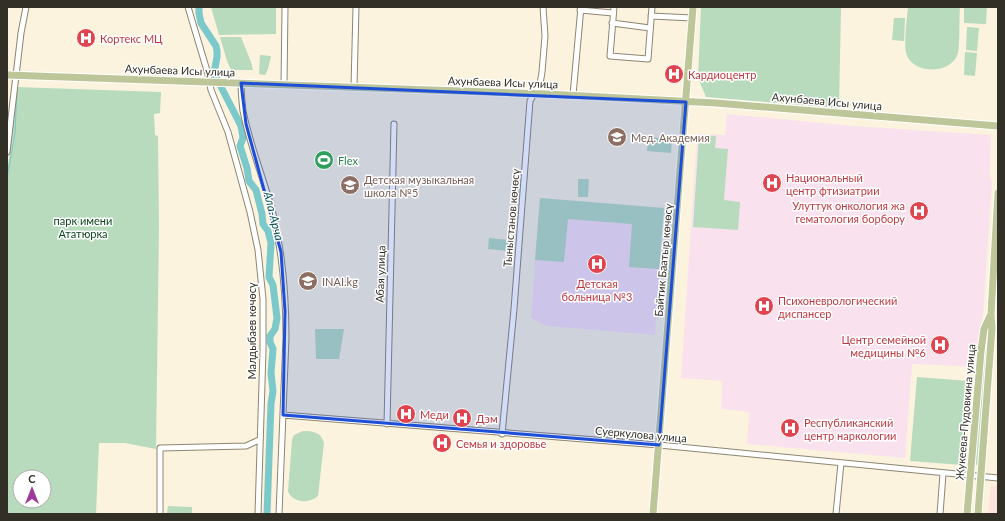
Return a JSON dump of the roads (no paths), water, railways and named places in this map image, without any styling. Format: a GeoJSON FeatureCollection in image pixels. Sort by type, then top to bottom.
{"type":"FeatureCollection","features":[{"type":"Feature","properties":{"kind":"main road","name":"Байтик Баатыр көчөсү"},"geometry":{"type":"LineString","coordinates":[[653,514],[693,7]]}},
{"type":"Feature","properties":{"kind":"main road","name":"Ахунбаева Исы улица"},"geometry":{"type":"LineString","coordinates":[[7,75],[574,95],[803,110],[998,126]]}},
{"type":"Feature","properties":{"kind":"main road","name":"Жукеева-Пудовкина улица"},"geometry":{"type":"LineString","coordinates":[[978,514],[982,477],[992,328],[991,314],[996,251],[998,193]]}},
{"type":"Feature","properties":{"kind":"main road","name":"Жукеева-Пудовкина улица"},"geometry":{"type":"LineString","coordinates":[[967,514],[981,351],[984,329],[991,314]]}},
{"type":"Feature","properties":{"kind":"main road"},"geometry":{"type":"LineString","coordinates":[[991,314],[998,323]]}},
{"type":"Feature","properties":{"kind":"street"},"geometry":{"type":"LineString","coordinates":[[7,152],[21,33],[26,7]]}},
{"type":"Feature","properties":{"kind":"street","name":"Малдыбаев көчөсү"},"geometry":{"type":"LineString","coordinates":[[188,7],[212,82],[211,90],[228,132],[250,212],[258,250],[263,306],[258,514]]}},
{"type":"Feature","properties":{"kind":"street"},"geometry":{"type":"LineString","coordinates":[[284,85],[286,7]]}},
{"type":"Feature","properties":{"kind":"street"},"geometry":{"type":"LineString","coordinates":[[354,87],[356,7]]}},
{"type":"Feature","properties":{"kind":"street","name":"Тыныстанов көчөсү"},"geometry":{"type":"LineString","coordinates":[[502,434],[512,339],[530,101],[540,84],[544,53],[545,36],[543,7]]}},
{"type":"Feature","properties":{"kind":"street"},"geometry":{"type":"LineString","coordinates":[[614,7],[610,56],[648,59],[652,7]]}},
{"type":"Feature","properties":{"kind":"street"},"geometry":{"type":"LineString","coordinates":[[574,95],[581,9],[613,13]]}},
{"type":"Feature","properties":{"kind":"street"},"geometry":{"type":"LineString","coordinates":[[651,16],[692,18]]}},
{"type":"Feature","properties":{"kind":"street"},"geometry":{"type":"LineString","coordinates":[[612,23],[650,28]]}},
{"type":"Feature","properties":{"kind":"street"},"geometry":{"type":"LineString","coordinates":[[237,83],[245,118],[273,212],[281,252],[286,311],[279,514]]}},
{"type":"Feature","properties":{"kind":"street","name":"Абая улица"},"geometry":{"type":"LineString","coordinates":[[387,424],[394,124]]}},
{"type":"Feature","properties":{"kind":"street","name":"Суеркулова улица"},"geometry":{"type":"LineString","coordinates":[[282,415],[502,434],[659,445],[943,474],[998,478]]}},
{"type":"Feature","properties":{"kind":"street"},"geometry":{"type":"LineString","coordinates":[[160,514],[160,448],[246,446],[260,440]]}},
{"type":"Feature","properties":{"kind":"street"},"geometry":{"type":"LineString","coordinates":[[836,514],[841,463]]}},
{"type":"Feature","properties":{"kind":"street"},"geometry":{"type":"LineString","coordinates":[[940,514],[943,474]]}},
{"type":"Feature","properties":{"kind":"waterway","name":"Ала-Арча"},"geometry":{"type":"LineString","coordinates":[[199,7],[201,23],[216,46],[217,57],[214,73],[241,126],[243,138],[240,146],[247,168],[249,181],[256,190],[263,224],[268,231],[271,243],[269,277],[273,285],[277,318],[275,329],[270,336],[270,342],[273,349],[271,373],[273,391],[271,404],[267,514]]}},
{"type":"Feature","properties":{"kind":"waterway"},"geometry":{"type":"LineString","coordinates":[[7,178],[15,134],[17,90]]}},
{"type":"Feature","properties":{"kind":"place","name":"Кортекс МЦ"},"geometry":{"type":"Point","coordinates":[86,38]}},
{"type":"Feature","properties":{"kind":"place","name":"Кардиоцентр"},"geometry":{"type":"Point","coordinates":[674,74]}},
{"type":"Feature","properties":{"kind":"place","name":"Мед. Академия"},"geometry":{"type":"Point","coordinates":[617,137]}},
{"type":"Feature","properties":{"kind":"place","name":"Flex"},"geometry":{"type":"Point","coordinates":[324,160]}},
{"type":"Feature","properties":{"kind":"place","name":"Национальный центр фтизиатрии"},"geometry":{"type":"Point","coordinates":[772,183]}},
{"type":"Feature","properties":{"kind":"place","name":"Детская музыкальная школа №5"},"geometry":{"type":"Point","coordinates":[350,185]}},
{"type":"Feature","properties":{"kind":"place","name":"Улуттук онкология жа гематология борбору"},"geometry":{"type":"Point","coordinates":[919,211]}},
{"type":"Feature","properties":{"kind":"place","name":"Детская больница №3"},"geometry":{"type":"Point","coordinates":[597,264]}},
{"type":"Feature","properties":{"kind":"place","name":"INAI.kg"},"geometry":{"type":"Point","coordinates":[308,281]}},
{"type":"Feature","properties":{"kind":"place","name":"Психоневрологический диспансер"},"geometry":{"type":"Point","coordinates":[764,306]}},
{"type":"Feature","properties":{"kind":"place","name":"Центр семейной медицины №6"},"geometry":{"type":"Point","coordinates":[940,345]}},
{"type":"Feature","properties":{"kind":"place","name":"Меди"},"geometry":{"type":"Point","coordinates":[406,414]}},
{"type":"Feature","properties":{"kind":"place","name":"Дэм"},"geometry":{"type":"Point","coordinates":[462,418]}},
{"type":"Feature","properties":{"kind":"place","name":"Республиканский центр наркологии"},"geometry":{"type":"Point","coordinates":[790,428]}},
{"type":"Feature","properties":{"kind":"place","name":"Семья и здоровье"},"geometry":{"type":"Point","coordinates":[442,443]}},
{"type":"Feature","properties":{"kind":"park label","name":"парк имени Ататюрка"},"geometry":{"type":"Point","coordinates":[83,226]}}]}
